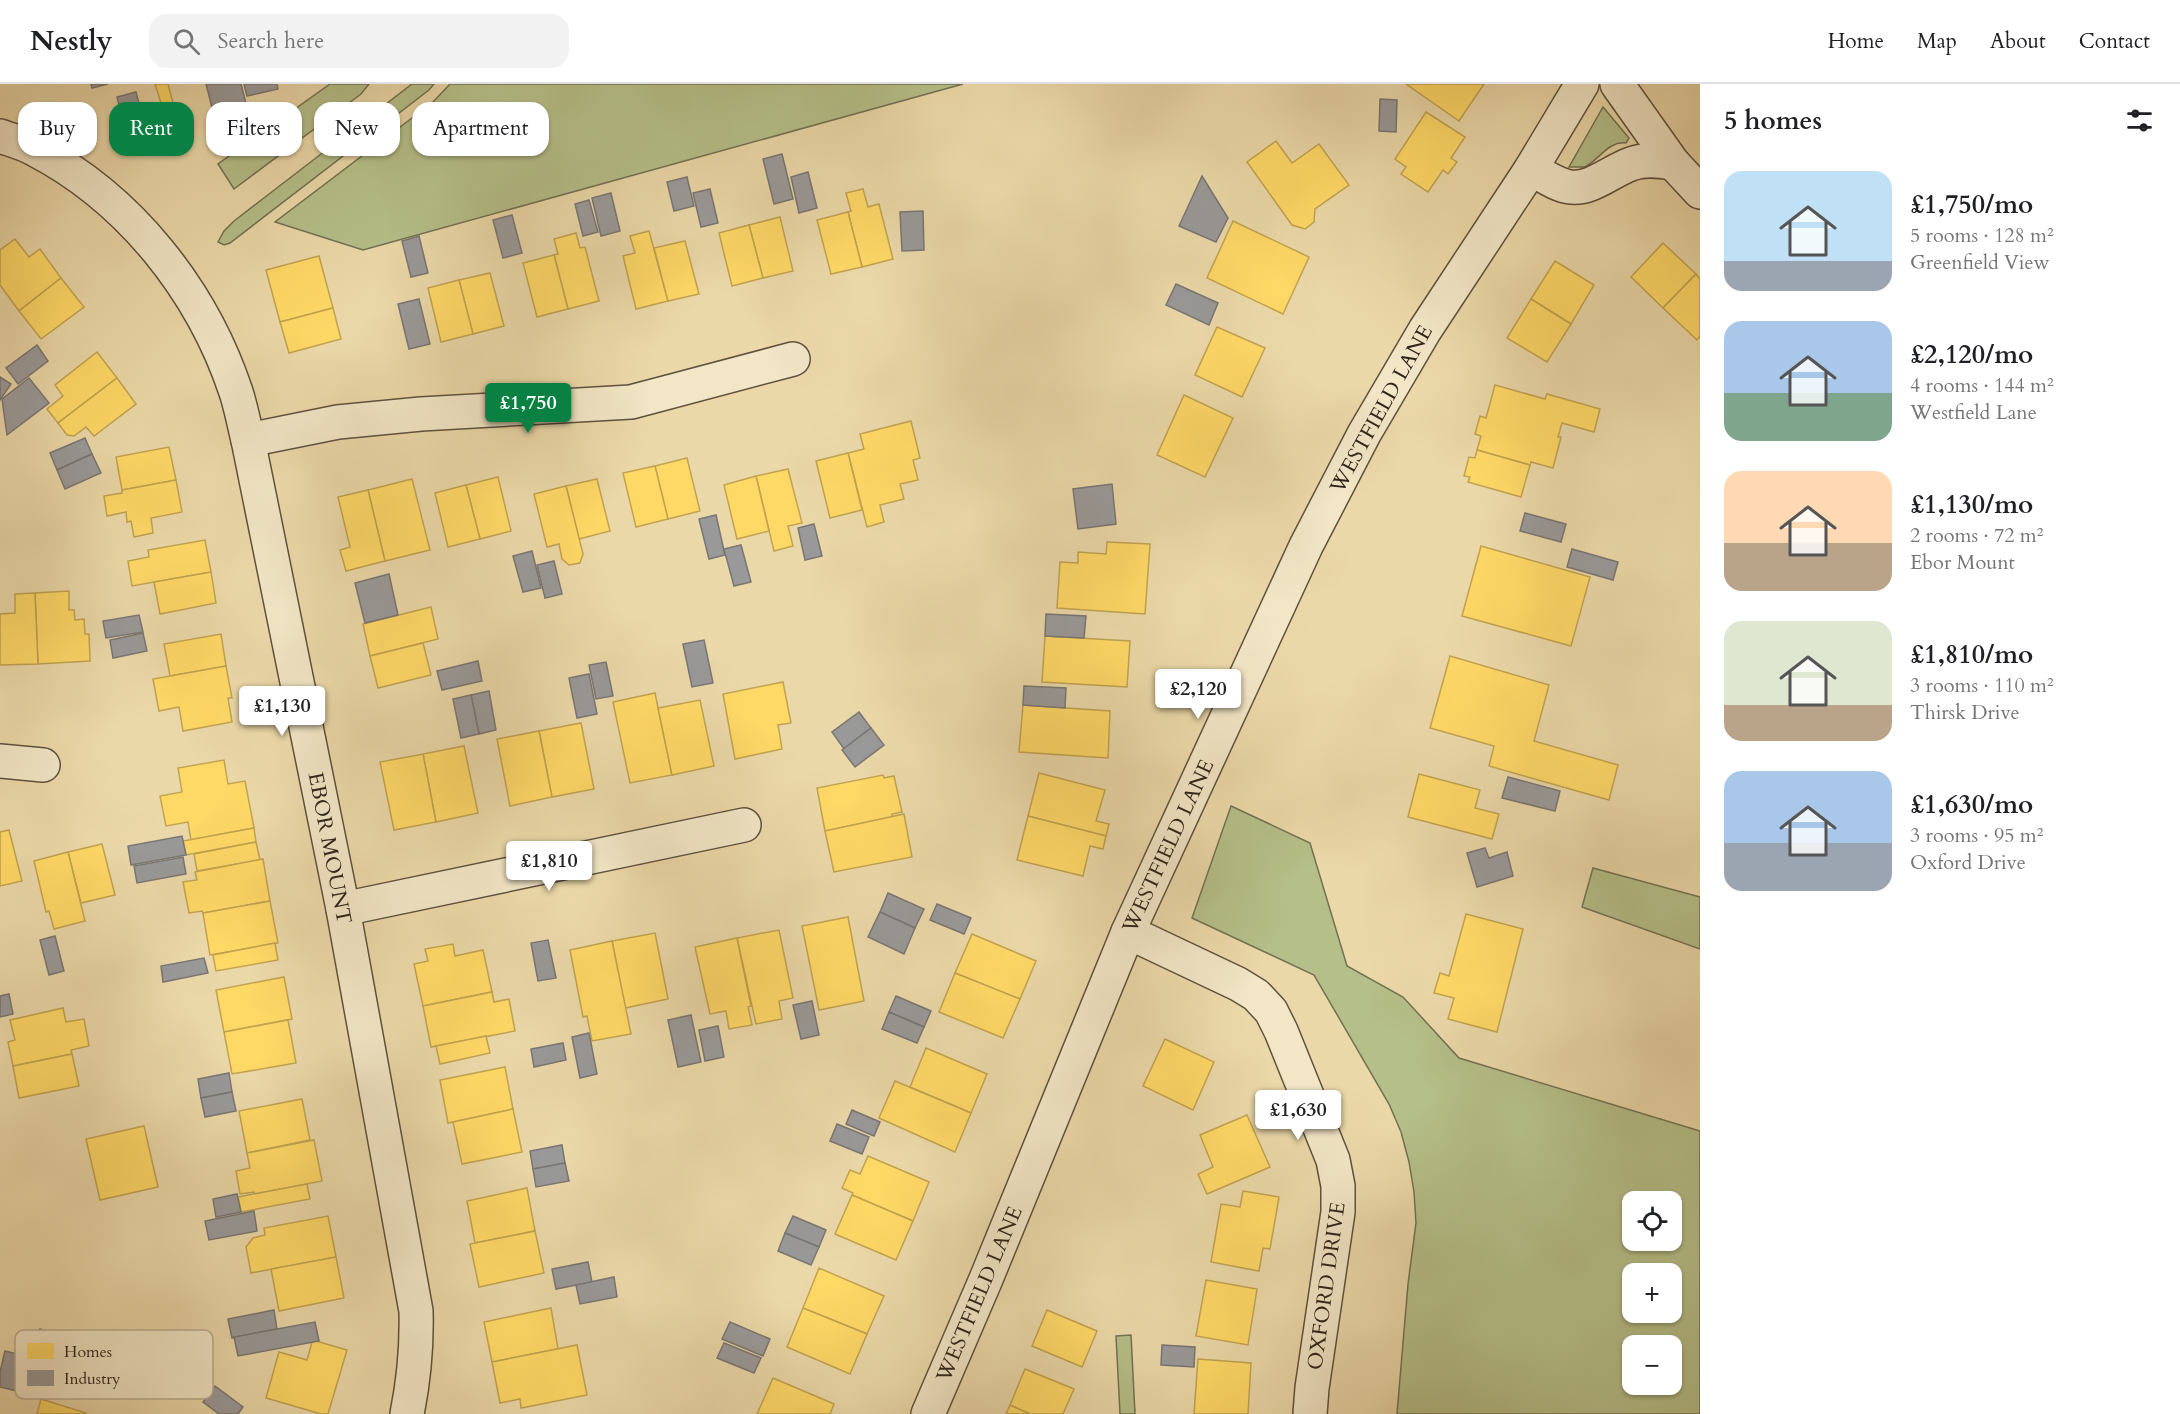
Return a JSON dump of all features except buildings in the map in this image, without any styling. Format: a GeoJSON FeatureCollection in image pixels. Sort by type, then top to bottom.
{"type":"FeatureCollection","features":[{"type":"Feature","properties":{"kind":"street","name":"WESTFIELD LANE"},"geometry":{"type":"LineString","coordinates":[[928,1414],[1128,933],[1306,546],[1364,434],[1425,330],[1531,168],[1582,84]]}},
{"type":"Feature","properties":{"kind":"street"},"geometry":{"type":"LineString","coordinates":[[1617,84],[1673,163],[1700,192]]}},
{"type":"Feature","properties":{"kind":"street","name":"EBOR MOUNT"},"geometry":{"type":"LineString","coordinates":[[0,135],[33,148],[64,166],[94,188],[140,231],[170,265],[203,318],[237,393],[343,909],[416,1311],[417,1346],[414,1381],[407,1414]]}},
{"type":"Feature","properties":{"kind":"street"},"geometry":{"type":"LineString","coordinates":[[1531,168],[1559,184],[1571,187],[1584,186],[1633,163],[1653,160],[1673,163]]}},
{"type":"Feature","properties":{"kind":"street"},"geometry":{"type":"LineString","coordinates":[[248,440],[338,422],[421,414],[631,402],[792,358]]}},
{"type":"Feature","properties":{"kind":"street"},"geometry":{"type":"LineString","coordinates":[[0,761],[43,765]]}},
{"type":"Feature","properties":{"kind":"street"},"geometry":{"type":"LineString","coordinates":[[343,909],[744,825]]}},
{"type":"Feature","properties":{"kind":"street","name":"OXFORD DRIVE"},"geometry":{"type":"LineString","coordinates":[[1128,933],[1238,984],[1256,995],[1271,1011],[1333,1160],[1338,1186],[1338,1212],[1310,1414]]}},
{"type":"Feature","properties":{"kind":"green space"},"geometry":{"type":"Polygon","coordinates":[[[330,84],[369,84],[350,102],[314,102],[314,129],[302,138],[302,104],[330,84]]]}},
{"type":"Feature","properties":{"kind":"green space"},"geometry":{"type":"Polygon","coordinates":[[[412,84],[434,84],[400,112],[400,102],[389,102],[412,84]]]}},
{"type":"Feature","properties":{"kind":"green space"},"geometry":{"type":"Polygon","coordinates":[[[450,84],[963,84],[363,250],[275,222],[362,156],[400,156],[400,127],[412,118],[412,156],[549,156],[549,102],[433,102],[450,84]]]}},
{"type":"Feature","properties":{"kind":"green space"},"geometry":{"type":"Polygon","coordinates":[[[1603,107],[1629,138],[1626,143],[1609,148],[1585,167],[1569,167],[1603,107]]]}},
{"type":"Feature","properties":{"kind":"green space"},"geometry":{"type":"Polygon","coordinates":[[[229,156],[278,156],[234,189],[218,164],[229,156]]]}},
{"type":"Feature","properties":{"kind":"green space"},"geometry":{"type":"Polygon","coordinates":[[[318,156],[343,156],[230,243],[224,245],[218,242],[224,231],[318,156]]]}},
{"type":"Feature","properties":{"kind":"green space"},"geometry":{"type":"Polygon","coordinates":[[[1231,806],[1310,843],[1347,966],[1403,997],[1459,1058],[1700,1131],[1700,1414],[1397,1414],[1408,1284],[1416,1223],[1409,1162],[1401,1132],[1389,1104],[1314,975],[1192,918],[1231,806]]]}},
{"type":"Feature","properties":{"kind":"green space"},"geometry":{"type":"Polygon","coordinates":[[[1593,868],[1700,897],[1700,949],[1582,907],[1593,868]]]}},
{"type":"Feature","properties":{"kind":"green space"},"geometry":{"type":"Polygon","coordinates":[[[1131,1335],[1135,1414],[1120,1414],[1116,1336],[1131,1335]]]}}]}
